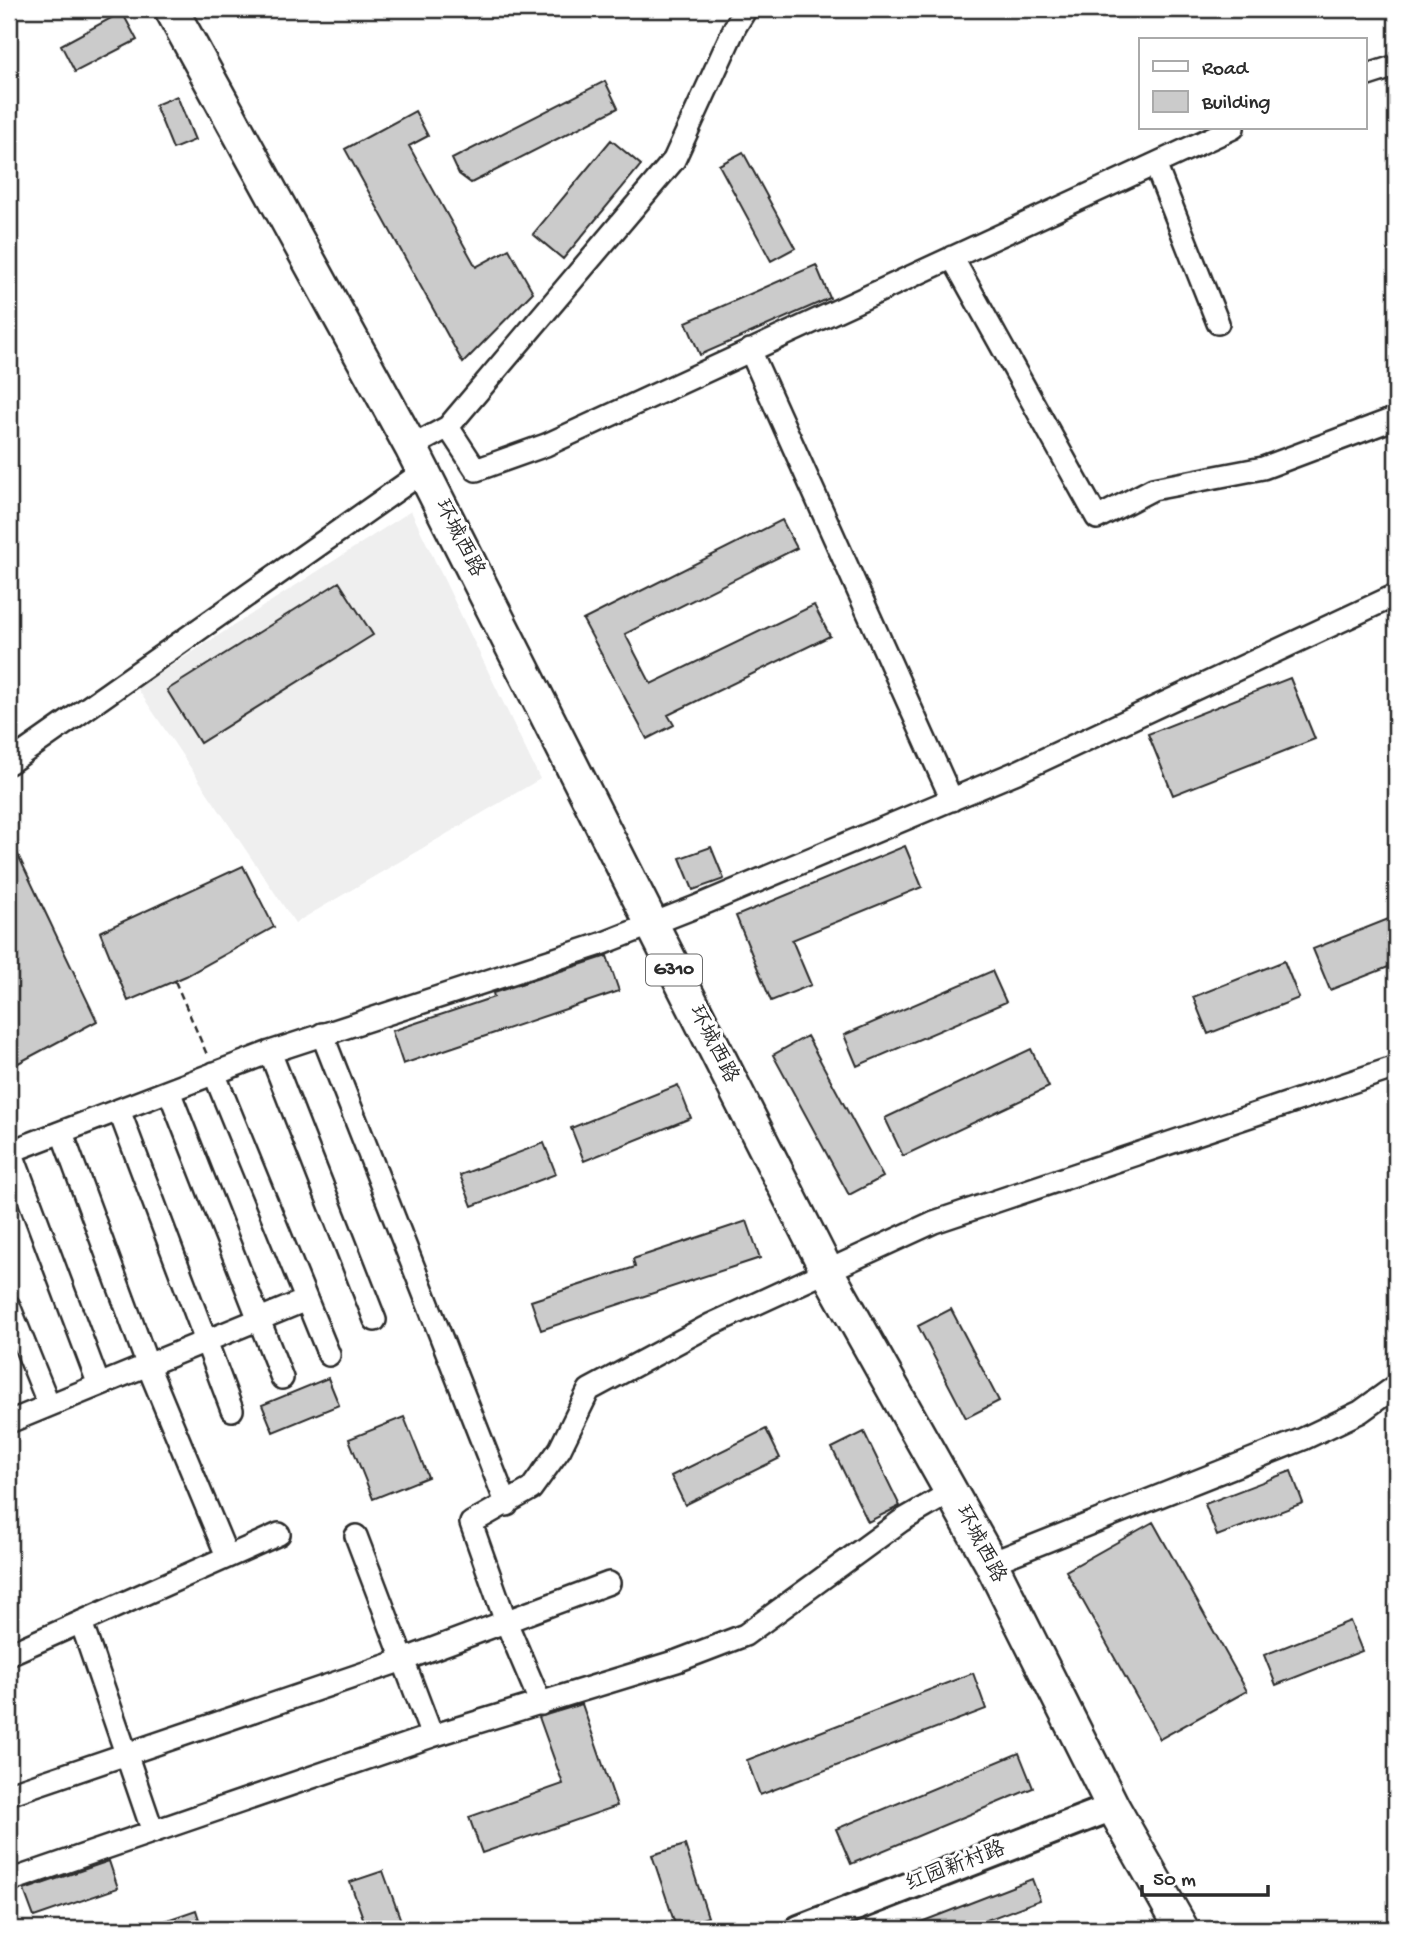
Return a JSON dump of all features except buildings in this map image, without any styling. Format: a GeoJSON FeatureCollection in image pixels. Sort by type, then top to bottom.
{"type":"FeatureCollection","features":[{"type":"Feature","properties":{"kind":"highway","name":"环城西路"},"geometry":{"type":"LineString","coordinates":[[171,9],[418,459],[827,1271],[990,1563],[1113,1807],[1182,1929]]}},
{"type":"Feature","properties":{"kind":"main road","name":"红园新村路"},"geometry":{"type":"LineString","coordinates":[[799,1929],[1113,1807]]}},
{"type":"Feature","properties":{"kind":"street"},"geometry":{"type":"LineString","coordinates":[[9,763],[418,459],[449,427],[674,160],[746,9]]}},
{"type":"Feature","properties":{"kind":"street"},"geometry":{"type":"LineString","coordinates":[[1366,76],[1396,66]]}},
{"type":"Feature","properties":{"kind":"street"},"geometry":{"type":"LineString","coordinates":[[449,427],[475,470],[546,445],[1229,130]]}},
{"type":"Feature","properties":{"kind":"street"},"geometry":{"type":"LineString","coordinates":[[1155,164],[1218,323]]}},
{"type":"Feature","properties":{"kind":"street"},"geometry":{"type":"LineString","coordinates":[[952,257],[1097,518],[1153,489],[1263,468],[1396,418]]}},
{"type":"Feature","properties":{"kind":"street"},"geometry":{"type":"LineString","coordinates":[[750,350],[952,800]]}},
{"type":"Feature","properties":{"kind":"street"},"geometry":{"type":"LineString","coordinates":[[99,1385],[10,1152],[270,1052],[604,943],[698,906],[1017,772],[1396,595]]}},
{"type":"Feature","properties":{"kind":"street"},"geometry":{"type":"LineString","coordinates":[[322,1034],[507,1505]]}},
{"type":"Feature","properties":{"kind":"street"},"geometry":{"type":"LineString","coordinates":[[270,1052],[376,1320]]}},
{"type":"Feature","properties":{"kind":"street"},"geometry":{"type":"LineString","coordinates":[[541,1704],[506,1622],[471,1523],[531,1489],[560,1449],[589,1390],[712,1324],[934,1223],[1396,1066]]}},
{"type":"Feature","properties":{"kind":"street"},"geometry":{"type":"LineString","coordinates":[[214,1073],[328,1355]]}},
{"type":"Feature","properties":{"kind":"street"},"geometry":{"type":"LineString","coordinates":[[169,1091],[282,1378]]}},
{"type":"Feature","properties":{"kind":"street"},"geometry":{"type":"LineString","coordinates":[[119,1111],[232,1410]]}},
{"type":"Feature","properties":{"kind":"street"},"geometry":{"type":"LineString","coordinates":[[61,1133],[148,1366],[227,1556]]}},
{"type":"Feature","properties":{"kind":"street"},"geometry":{"type":"LineString","coordinates":[[9,1422],[306,1300]]}},
{"type":"Feature","properties":{"kind":"street"},"geometry":{"type":"LineString","coordinates":[[9,1306],[49,1405]]}},
{"type":"Feature","properties":{"kind":"street"},"geometry":{"type":"LineString","coordinates":[[990,1563],[1303,1439],[1360,1412],[1396,1386]]}},
{"type":"Feature","properties":{"kind":"street"},"geometry":{"type":"LineString","coordinates":[[9,1881],[432,1736],[677,1661],[745,1635],[901,1521],[951,1492]]}},
{"type":"Feature","properties":{"kind":"street"},"geometry":{"type":"LineString","coordinates":[[9,1654],[279,1534]]}},
{"type":"Feature","properties":{"kind":"street"},"geometry":{"type":"LineString","coordinates":[[356,1536],[432,1736]]}},
{"type":"Feature","properties":{"kind":"street"},"geometry":{"type":"LineString","coordinates":[[9,1794],[403,1660],[608,1583]]}},
{"type":"Feature","properties":{"kind":"street"},"geometry":{"type":"LineString","coordinates":[[81,1622],[153,1832]]}},
{"type":"Feature","properties":{"kind":"path"},"geometry":{"type":"LineString","coordinates":[[175,981],[214,1073]]}},
{"type":"Feature","properties":{"kind":"shaded area"},"geometry":{"type":"Polygon","coordinates":[[[411,511],[540,779],[295,923],[137,688],[411,511]]]}}]}
